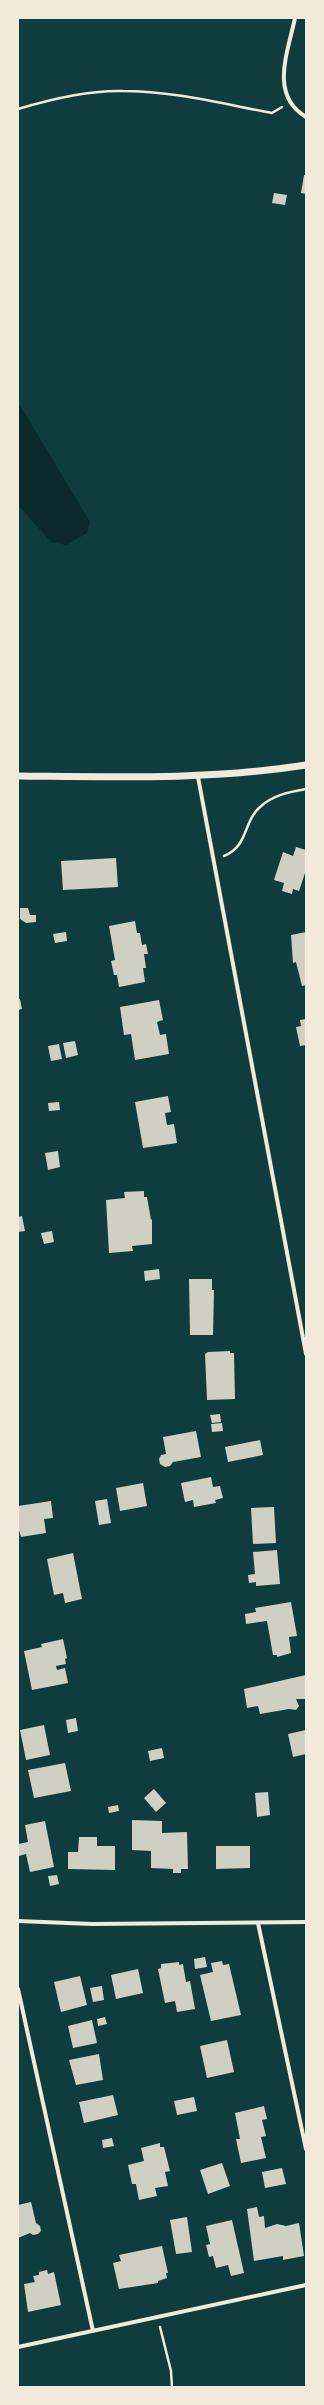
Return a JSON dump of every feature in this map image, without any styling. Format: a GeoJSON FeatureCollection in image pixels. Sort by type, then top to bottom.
{"type":"FeatureCollection","features":[{"type":"Feature","properties":{"kind":"street"},"geometry":{"type":"LineString","coordinates":[[295,18],[283,75],[283,85],[290,104],[306,117]]}},
{"type":"Feature","properties":{"kind":"street"},"geometry":{"type":"LineString","coordinates":[[18,776],[198,777],[256,773],[306,765]]}},
{"type":"Feature","properties":{"kind":"street"},"geometry":{"type":"LineString","coordinates":[[198,777],[306,1354]]}},
{"type":"Feature","properties":{"kind":"street"},"geometry":{"type":"LineString","coordinates":[[18,1921],[92,1924],[306,1922]]}},
{"type":"Feature","properties":{"kind":"street"},"geometry":{"type":"LineString","coordinates":[[258,1923],[306,2149]]}},
{"type":"Feature","properties":{"kind":"street"},"geometry":{"type":"LineString","coordinates":[[18,1989],[93,2331]]}},
{"type":"Feature","properties":{"kind":"street"},"geometry":{"type":"LineString","coordinates":[[18,2347],[306,2285]]}},
{"type":"Feature","properties":{"kind":"path"},"geometry":{"type":"LineString","coordinates":[[18,109],[86,94],[124,91],[190,98],[272,113],[290,104]]}},
{"type":"Feature","properties":{"kind":"path"},"geometry":{"type":"LineString","coordinates":[[212,857],[234,852],[254,814],[264,803],[284,793],[306,789]]}},
{"type":"Feature","properties":{"kind":"path"},"geometry":{"type":"LineString","coordinates":[[157,2317],[170,2365],[172,2387]]}},
{"type":"Feature","properties":{"kind":"water"},"geometry":{"type":"Polygon","coordinates":[[[18,402],[90,522],[87,533],[66,545],[51,542],[18,505],[18,402]]]}},
{"type":"Feature","properties":{"kind":"building"},"geometry":{"type":"Polygon","coordinates":[[[304,175],[306,175],[306,194],[301,193],[304,175]]]}},
{"type":"Feature","properties":{"kind":"building"},"geometry":{"type":"Polygon","coordinates":[[[274,193],[287,195],[285,205],[272,203],[274,193]]]}},
{"type":"Feature","properties":{"kind":"building"},"geometry":{"type":"Polygon","coordinates":[[[296,847],[306,850],[306,870],[299,891],[293,889],[292,894],[282,891],[284,883],[274,880],[283,852],[293,856],[296,847]]]}},
{"type":"Feature","properties":{"kind":"building"},"geometry":{"type":"Polygon","coordinates":[[[116,858],[118,887],[63,890],[61,861],[116,858]]]}},
{"type":"Feature","properties":{"kind":"building"},"geometry":{"type":"Polygon","coordinates":[[[20,908],[28,908],[30,915],[36,915],[36,922],[26,923],[20,919],[20,908]]]}},
{"type":"Feature","properties":{"kind":"building"},"geometry":{"type":"Polygon","coordinates":[[[135,921],[137,933],[140,933],[142,945],[146,944],[148,954],[144,954],[146,968],[143,968],[145,982],[119,987],[117,975],[114,975],[111,961],[115,960],[109,926],[135,921]]]}},
{"type":"Feature","properties":{"kind":"building"},"geometry":{"type":"Polygon","coordinates":[[[66,932],[67,941],[55,943],[53,934],[66,932]]]}},
{"type":"Feature","properties":{"kind":"building"},"geometry":{"type":"Polygon","coordinates":[[[306,932],[306,985],[302,986],[296,962],[293,963],[291,935],[306,932]]]}},
{"type":"Feature","properties":{"kind":"building"},"geometry":{"type":"Polygon","coordinates":[[[18,999],[20,999],[22,1009],[18,1010],[18,999]]]}},
{"type":"Feature","properties":{"kind":"building"},"geometry":{"type":"Polygon","coordinates":[[[159,1000],[163,1020],[157,1022],[160,1035],[166,1034],[169,1054],[135,1060],[131,1034],[124,1035],[120,1007],[159,1000]]]}},
{"type":"Feature","properties":{"kind":"building"},"geometry":{"type":"Polygon","coordinates":[[[306,1019],[306,1045],[300,1046],[296,1027],[301,1026],[300,1020],[306,1019]]]}},
{"type":"Feature","properties":{"kind":"building"},"geometry":{"type":"Polygon","coordinates":[[[75,1041],[78,1055],[66,1058],[63,1043],[75,1041]]]}},
{"type":"Feature","properties":{"kind":"building"},"geometry":{"type":"Polygon","coordinates":[[[59,1044],[62,1059],[51,1061],[48,1046],[59,1044]]]}},
{"type":"Feature","properties":{"kind":"building"},"geometry":{"type":"Polygon","coordinates":[[[168,1096],[171,1112],[165,1113],[167,1125],[174,1124],[177,1143],[143,1148],[135,1102],[168,1096]]]}},
{"type":"Feature","properties":{"kind":"building"},"geometry":{"type":"Polygon","coordinates":[[[59,1102],[60,1110],[49,1111],[48,1103],[59,1102]]]}},
{"type":"Feature","properties":{"kind":"building"},"geometry":{"type":"Polygon","coordinates":[[[58,1151],[60,1167],[48,1170],[45,1153],[58,1151]]]}},
{"type":"Feature","properties":{"kind":"building"},"geometry":{"type":"Polygon","coordinates":[[[144,1191],[144,1197],[147,1197],[151,1220],[152,1219],[152,1244],[132,1246],[133,1251],[109,1253],[106,1200],[125,1198],[124,1192],[144,1191]]]}},
{"type":"Feature","properties":{"kind":"building"},"geometry":{"type":"Polygon","coordinates":[[[22,1216],[25,1231],[18,1232],[18,1217],[22,1216]]]}},
{"type":"Feature","properties":{"kind":"building"},"geometry":{"type":"Polygon","coordinates":[[[52,1231],[54,1242],[44,1244],[41,1233],[52,1231]]]}},
{"type":"Feature","properties":{"kind":"building"},"geometry":{"type":"Polygon","coordinates":[[[159,1269],[160,1279],[145,1281],[144,1271],[159,1269]]]}},
{"type":"Feature","properties":{"kind":"building"},"geometry":{"type":"Polygon","coordinates":[[[189,1279],[212,1279],[212,1290],[214,1290],[213,1335],[190,1335],[189,1279]]]}},
{"type":"Feature","properties":{"kind":"building"},"geometry":{"type":"Polygon","coordinates":[[[230,1351],[230,1353],[234,1353],[235,1399],[207,1400],[205,1354],[208,1352],[230,1351]]]}},
{"type":"Feature","properties":{"kind":"building"},"geometry":{"type":"Polygon","coordinates":[[[220,1414],[221,1422],[212,1423],[210,1415],[220,1414]]]}},
{"type":"Feature","properties":{"kind":"building"},"geometry":{"type":"Polygon","coordinates":[[[222,1423],[223,1431],[212,1432],[211,1424],[222,1423]]]}},
{"type":"Feature","properties":{"kind":"building"},"geometry":{"type":"Polygon","coordinates":[[[196,1431],[201,1457],[173,1462],[170,1466],[165,1467],[160,1464],[159,1459],[161,1455],[166,1454],[163,1437],[196,1431]]]}},
{"type":"Feature","properties":{"kind":"building"},"geometry":{"type":"Polygon","coordinates":[[[260,1440],[263,1455],[228,1462],[225,1447],[260,1440]]]}},
{"type":"Feature","properties":{"kind":"building"},"geometry":{"type":"Polygon","coordinates":[[[211,1477],[213,1487],[220,1486],[223,1498],[215,1500],[216,1503],[194,1507],[193,1500],[185,1502],[181,1483],[211,1477]]]}},
{"type":"Feature","properties":{"kind":"building"},"geometry":{"type":"Polygon","coordinates":[[[143,1483],[147,1506],[120,1511],[116,1488],[143,1483]]]}},
{"type":"Feature","properties":{"kind":"building"},"geometry":{"type":"Polygon","coordinates":[[[107,1499],[111,1523],[99,1525],[95,1501],[107,1499]]]}},
{"type":"Feature","properties":{"kind":"building"},"geometry":{"type":"Polygon","coordinates":[[[51,1501],[53,1518],[44,1519],[46,1533],[21,1537],[18,1527],[18,1506],[51,1501]]]}},
{"type":"Feature","properties":{"kind":"building"},"geometry":{"type":"Polygon","coordinates":[[[274,1507],[276,1543],[253,1544],[251,1508],[274,1507]]]}},
{"type":"Feature","properties":{"kind":"building"},"geometry":{"type":"Polygon","coordinates":[[[277,1550],[280,1584],[256,1586],[256,1582],[249,1583],[248,1575],[255,1574],[253,1552],[277,1550]]]}},
{"type":"Feature","properties":{"kind":"building"},"geometry":{"type":"Polygon","coordinates":[[[73,1553],[82,1599],[65,1603],[63,1593],[54,1595],[47,1559],[73,1553]]]}},
{"type":"Feature","properties":{"kind":"building"},"geometry":{"type":"Polygon","coordinates":[[[291,1602],[297,1636],[289,1637],[291,1653],[277,1657],[277,1655],[273,1655],[267,1621],[246,1624],[245,1614],[256,1612],[255,1608],[291,1602]]]}},
{"type":"Feature","properties":{"kind":"building"},"geometry":{"type":"Polygon","coordinates":[[[63,1639],[67,1658],[65,1659],[66,1664],[56,1666],[57,1670],[65,1668],[68,1683],[32,1690],[24,1651],[42,1647],[41,1644],[63,1639]]]}},
{"type":"Feature","properties":{"kind":"building"},"geometry":{"type":"Polygon","coordinates":[[[306,1675],[306,1699],[296,1699],[299,1706],[296,1710],[289,1709],[260,1714],[258,1706],[247,1708],[244,1689],[306,1675]]]}},
{"type":"Feature","properties":{"kind":"building"},"geometry":{"type":"Polygon","coordinates":[[[76,1718],[78,1731],[68,1733],[66,1720],[76,1718]]]}},
{"type":"Feature","properties":{"kind":"building"},"geometry":{"type":"Polygon","coordinates":[[[44,1725],[50,1755],[26,1760],[20,1730],[44,1725]]]}},
{"type":"Feature","properties":{"kind":"building"},"geometry":{"type":"Polygon","coordinates":[[[306,1730],[306,1754],[293,1757],[288,1734],[306,1730]]]}},
{"type":"Feature","properties":{"kind":"building"},"geometry":{"type":"Polygon","coordinates":[[[162,1748],[164,1758],[150,1761],[148,1751],[162,1748]]]}},
{"type":"Feature","properties":{"kind":"building"},"geometry":{"type":"Polygon","coordinates":[[[65,1763],[71,1791],[34,1798],[28,1770],[65,1763]]]}},
{"type":"Feature","properties":{"kind":"building"},"geometry":{"type":"Polygon","coordinates":[[[154,1789],[166,1803],[156,1812],[144,1798],[154,1789]]]}},
{"type":"Feature","properties":{"kind":"building"},"geometry":{"type":"Polygon","coordinates":[[[268,1792],[270,1815],[257,1817],[255,1793],[268,1792]]]}},
{"type":"Feature","properties":{"kind":"building"},"geometry":{"type":"Polygon","coordinates":[[[118,1805],[119,1811],[109,1813],[108,1807],[118,1805]]]}},
{"type":"Feature","properties":{"kind":"building"},"geometry":{"type":"Polygon","coordinates":[[[132,1820],[162,1821],[162,1833],[187,1832],[188,1869],[181,1869],[181,1873],[173,1873],[173,1869],[151,1868],[151,1851],[132,1850],[132,1820]]]}},
{"type":"Feature","properties":{"kind":"building"},"geometry":{"type":"Polygon","coordinates":[[[45,1821],[54,1867],[30,1872],[26,1854],[19,1856],[18,1844],[28,1842],[25,1825],[45,1821]]]}},
{"type":"Feature","properties":{"kind":"building"},"geometry":{"type":"Polygon","coordinates":[[[79,1837],[97,1837],[97,1846],[115,1846],[115,1870],[68,1869],[68,1852],[78,1852],[79,1837]]]}},
{"type":"Feature","properties":{"kind":"building"},"geometry":{"type":"Polygon","coordinates":[[[216,1846],[250,1846],[250,1868],[216,1869],[216,1846]]]}},
{"type":"Feature","properties":{"kind":"building"},"geometry":{"type":"Polygon","coordinates":[[[57,1875],[59,1884],[50,1886],[48,1876],[57,1875]]]}},
{"type":"Feature","properties":{"kind":"building"},"geometry":{"type":"Polygon","coordinates":[[[205,1957],[207,1967],[195,1969],[194,1959],[205,1957]]]}},
{"type":"Feature","properties":{"kind":"building"},"geometry":{"type":"Polygon","coordinates":[[[222,1961],[223,1965],[229,1964],[241,2015],[211,2021],[200,1975],[213,1972],[211,1963],[222,1961]]]}},
{"type":"Feature","properties":{"kind":"building"},"geometry":{"type":"Polygon","coordinates":[[[179,1962],[179,1965],[183,1964],[186,1982],[190,1981],[195,2009],[177,2012],[175,2001],[165,2003],[158,1969],[161,1968],[161,1964],[179,1962]]]}},
{"type":"Feature","properties":{"kind":"building"},"geometry":{"type":"Polygon","coordinates":[[[138,1969],[143,1993],[116,1999],[111,1975],[138,1969]]]}},
{"type":"Feature","properties":{"kind":"building"},"geometry":{"type":"Polygon","coordinates":[[[80,1976],[87,2005],[61,2012],[54,1982],[80,1976]]]}},
{"type":"Feature","properties":{"kind":"building"},"geometry":{"type":"Polygon","coordinates":[[[102,1986],[104,2000],[93,2002],[90,1988],[102,1986]]]}},
{"type":"Feature","properties":{"kind":"building"},"geometry":{"type":"Polygon","coordinates":[[[105,2017],[107,2024],[98,2026],[97,2019],[105,2017]]]}},
{"type":"Feature","properties":{"kind":"building"},"geometry":{"type":"Polygon","coordinates":[[[92,2020],[97,2043],[73,2048],[68,2026],[92,2020]]]}},
{"type":"Feature","properties":{"kind":"building"},"geometry":{"type":"Polygon","coordinates":[[[227,2040],[234,2072],[207,2078],[200,2046],[227,2040]]]}},
{"type":"Feature","properties":{"kind":"building"},"geometry":{"type":"Polygon","coordinates":[[[99,2054],[103,2080],[76,2085],[69,2060],[99,2054]]]}},
{"type":"Feature","properties":{"kind":"building"},"geometry":{"type":"Polygon","coordinates":[[[113,2095],[118,2115],[84,2123],[79,2102],[113,2095]]]}},
{"type":"Feature","properties":{"kind":"building"},"geometry":{"type":"Polygon","coordinates":[[[194,2097],[197,2111],[177,2115],[174,2101],[194,2097]]]}},
{"type":"Feature","properties":{"kind":"building"},"geometry":{"type":"Polygon","coordinates":[[[264,2106],[267,2119],[262,2120],[266,2136],[261,2137],[266,2158],[241,2163],[236,2139],[240,2139],[235,2113],[264,2106]]]}},
{"type":"Feature","properties":{"kind":"building"},"geometry":{"type":"Polygon","coordinates":[[[112,2138],[114,2146],[103,2148],[102,2140],[112,2138]]]}},
{"type":"Feature","properties":{"kind":"building"},"geometry":{"type":"Polygon","coordinates":[[[160,2143],[160,2147],[164,2147],[170,2171],[165,2172],[168,2186],[155,2188],[157,2196],[139,2200],[136,2184],[132,2184],[128,2165],[144,2161],[141,2148],[160,2143]]]}},
{"type":"Feature","properties":{"kind":"building"},"geometry":{"type":"Polygon","coordinates":[[[222,2163],[230,2186],[208,2194],[200,2170],[222,2163]]]}},
{"type":"Feature","properties":{"kind":"building"},"geometry":{"type":"Polygon","coordinates":[[[282,2168],[286,2184],[265,2188],[262,2172],[282,2168]]]}},
{"type":"Feature","properties":{"kind":"building"},"geometry":{"type":"Polygon","coordinates":[[[31,2202],[36,2223],[40,2226],[41,2231],[38,2234],[33,2235],[30,2233],[18,2238],[18,2205],[31,2202]]]}},
{"type":"Feature","properties":{"kind":"building"},"geometry":{"type":"Polygon","coordinates":[[[257,2207],[259,2217],[264,2216],[265,2228],[277,2224],[286,2226],[299,2223],[304,2256],[283,2260],[283,2256],[254,2261],[247,2209],[257,2207]]]}},
{"type":"Feature","properties":{"kind":"building"},"geometry":{"type":"Polygon","coordinates":[[[187,2217],[192,2252],[176,2254],[170,2220],[187,2217]]]}},
{"type":"Feature","properties":{"kind":"building"},"geometry":{"type":"Polygon","coordinates":[[[232,2220],[244,2273],[231,2276],[228,2265],[216,2268],[213,2256],[209,2257],[206,2245],[210,2244],[206,2226],[232,2220]]]}},
{"type":"Feature","properties":{"kind":"building"},"geometry":{"type":"Polygon","coordinates":[[[162,2246],[168,2273],[166,2273],[167,2278],[158,2281],[158,2283],[119,2289],[113,2263],[121,2261],[119,2255],[162,2246]]]}},
{"type":"Feature","properties":{"kind":"building"},"geometry":{"type":"Polygon","coordinates":[[[47,2270],[48,2274],[54,2272],[61,2305],[28,2312],[24,2284],[35,2282],[33,2276],[39,2275],[39,2272],[47,2270]]]}}]}
